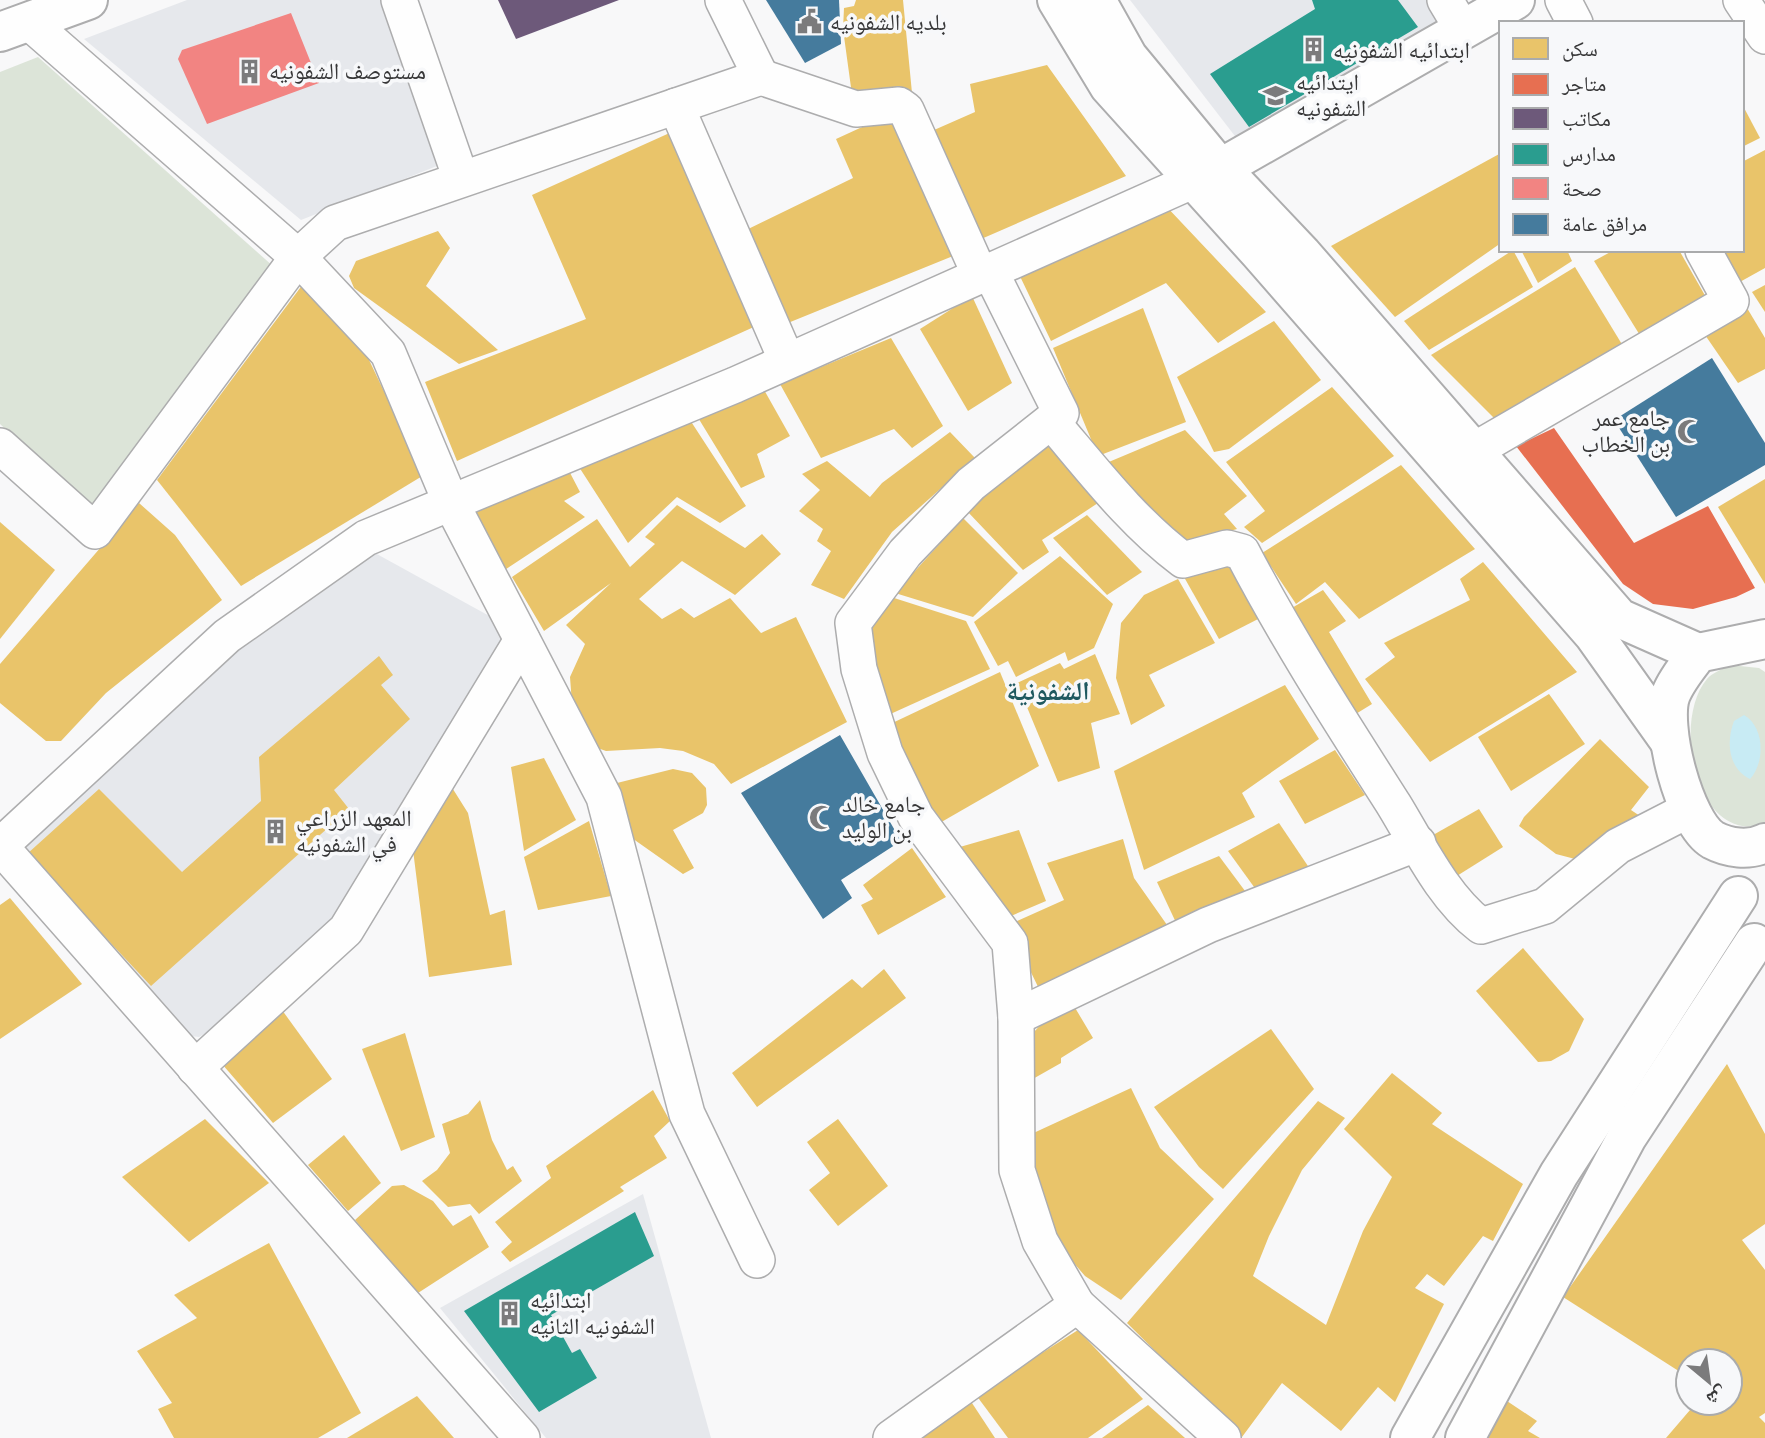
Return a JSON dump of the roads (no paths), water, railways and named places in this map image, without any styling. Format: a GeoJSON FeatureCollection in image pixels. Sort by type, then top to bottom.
{"type":"FeatureCollection","features":[{"type":"Feature","properties":{"kind":"main road"},"geometry":{"type":"LineString","coordinates":[[14,27],[88,0]]}},
{"type":"Feature","properties":{"kind":"main road"},"geometry":{"type":"LineString","coordinates":[[1057,0],[1109,86],[1302,254],[1619,618],[1698,653],[1765,637]]}},
{"type":"Feature","properties":{"kind":"main road"},"geometry":{"type":"LineString","coordinates":[[1096,0],[1128,57],[1259,252],[1594,635],[1668,739],[1700,824],[1738,896],[1759,956],[1627,1137],[1465,1438]]}},
{"type":"Feature","properties":{"kind":"main road"},"geometry":{"type":"LineString","coordinates":[[1207,174],[1454,15],[1515,0]]}},
{"type":"Feature","properties":{"kind":"main road"},"geometry":{"type":"LineString","coordinates":[[1668,739],[1671,694],[1698,653]]}},
{"type":"Feature","properties":{"kind":"main road"},"geometry":{"type":"LineString","coordinates":[[1700,824],[1741,849],[1765,843]]}},
{"type":"Feature","properties":{"kind":"main road"},"geometry":{"type":"LineString","coordinates":[[1410,1438],[1559,1174],[1738,896]]}},
{"type":"Feature","properties":{"kind":"street"},"geometry":{"type":"LineString","coordinates":[[399,0],[461,179]]}},
{"type":"Feature","properties":{"kind":"street"},"geometry":{"type":"LineString","coordinates":[[723,0],[761,77]]}},
{"type":"Feature","properties":{"kind":"street"},"geometry":{"type":"LineString","coordinates":[[1563,0],[1574,21]]}},
{"type":"Feature","properties":{"kind":"street"},"geometry":{"type":"LineString","coordinates":[[1741,0],[1765,36]]}},
{"type":"Feature","properties":{"kind":"street"},"geometry":{"type":"LineString","coordinates":[[14,27],[298,257],[387,353],[451,503],[604,797],[687,1114],[757,1260]]}},
{"type":"Feature","properties":{"kind":"street"},"geometry":{"type":"LineString","coordinates":[[0,446],[95,531],[298,257],[335,223],[761,77],[856,109],[899,105],[906,110],[985,273],[1061,413],[971,484],[905,553],[853,623],[859,669],[885,753],[911,806],[948,862],[1010,943],[1016,1017],[1017,1170],[1040,1241],[1077,1305],[1223,1438]]}},
{"type":"Feature","properties":{"kind":"street"},"geometry":{"type":"LineString","coordinates":[[676,106],[787,361]]}},
{"type":"Feature","properties":{"kind":"street"},"geometry":{"type":"LineString","coordinates":[[522,1438],[0,846],[227,636],[366,538],[787,361],[1207,174]]}},
{"type":"Feature","properties":{"kind":"street"},"geometry":{"type":"LineString","coordinates":[[1473,451],[1731,301],[1704,252]]}},
{"type":"Feature","properties":{"kind":"street"},"geometry":{"type":"LineString","coordinates":[[1052,421],[1110,489],[1164,546],[1183,561],[1227,548],[1242,552],[1282,629],[1461,911],[1481,926],[1545,906],[1618,846],[1700,824]]}},
{"type":"Feature","properties":{"kind":"street"},"geometry":{"type":"LineString","coordinates":[[195,1068],[346,930],[522,640]]}},
{"type":"Feature","properties":{"kind":"street"},"geometry":{"type":"LineString","coordinates":[[1016,1017],[1208,925],[1418,843]]}},
{"type":"Feature","properties":{"kind":"street"},"geometry":{"type":"LineString","coordinates":[[891,1438],[1077,1305]]}},
{"type":"Feature","properties":{"kind":"water"},"geometry":{"type":"Polygon","coordinates":[[[1744,715],[1756,728],[1760,746],[1758,764],[1750,779],[1737,768],[1730,746],[1734,721],[1744,715]]]}},
{"type":"Feature","properties":{"kind":"place","name":"بلديه الشفونيه"},"geometry":{"type":"Point","coordinates":[810,22]}},
{"type":"Feature","properties":{"kind":"place","name":"ابتدائيه الشفونيه"},"geometry":{"type":"Point","coordinates":[1313,50]}},
{"type":"Feature","properties":{"kind":"place","name":"مستوصف الشفونيه"},"geometry":{"type":"Point","coordinates":[249,71]}},
{"type":"Feature","properties":{"kind":"place","name":"ايتدائيه الشفونيه"},"geometry":{"type":"Point","coordinates":[1276,95]}},
{"type":"Feature","properties":{"kind":"place","name":"جامع عمر بن الخطاب"},"geometry":{"type":"Point","coordinates":[1690,431]}},
{"type":"Feature","properties":{"kind":"place","name":"جامع خالد بن الوليد"},"geometry":{"type":"Point","coordinates":[822,817]}},
{"type":"Feature","properties":{"kind":"place","name":"المعهد الزراعي في الشفونيه"},"geometry":{"type":"Point","coordinates":[276,831]}},
{"type":"Feature","properties":{"kind":"place","name":"ابتدائيه الشفونيه الثانيه"},"geometry":{"type":"Point","coordinates":[510,1313]}},
{"type":"Feature","properties":{"kind":"district","name":"الشفونية"},"geometry":{"type":"Point","coordinates":[1048,691]}}]}
